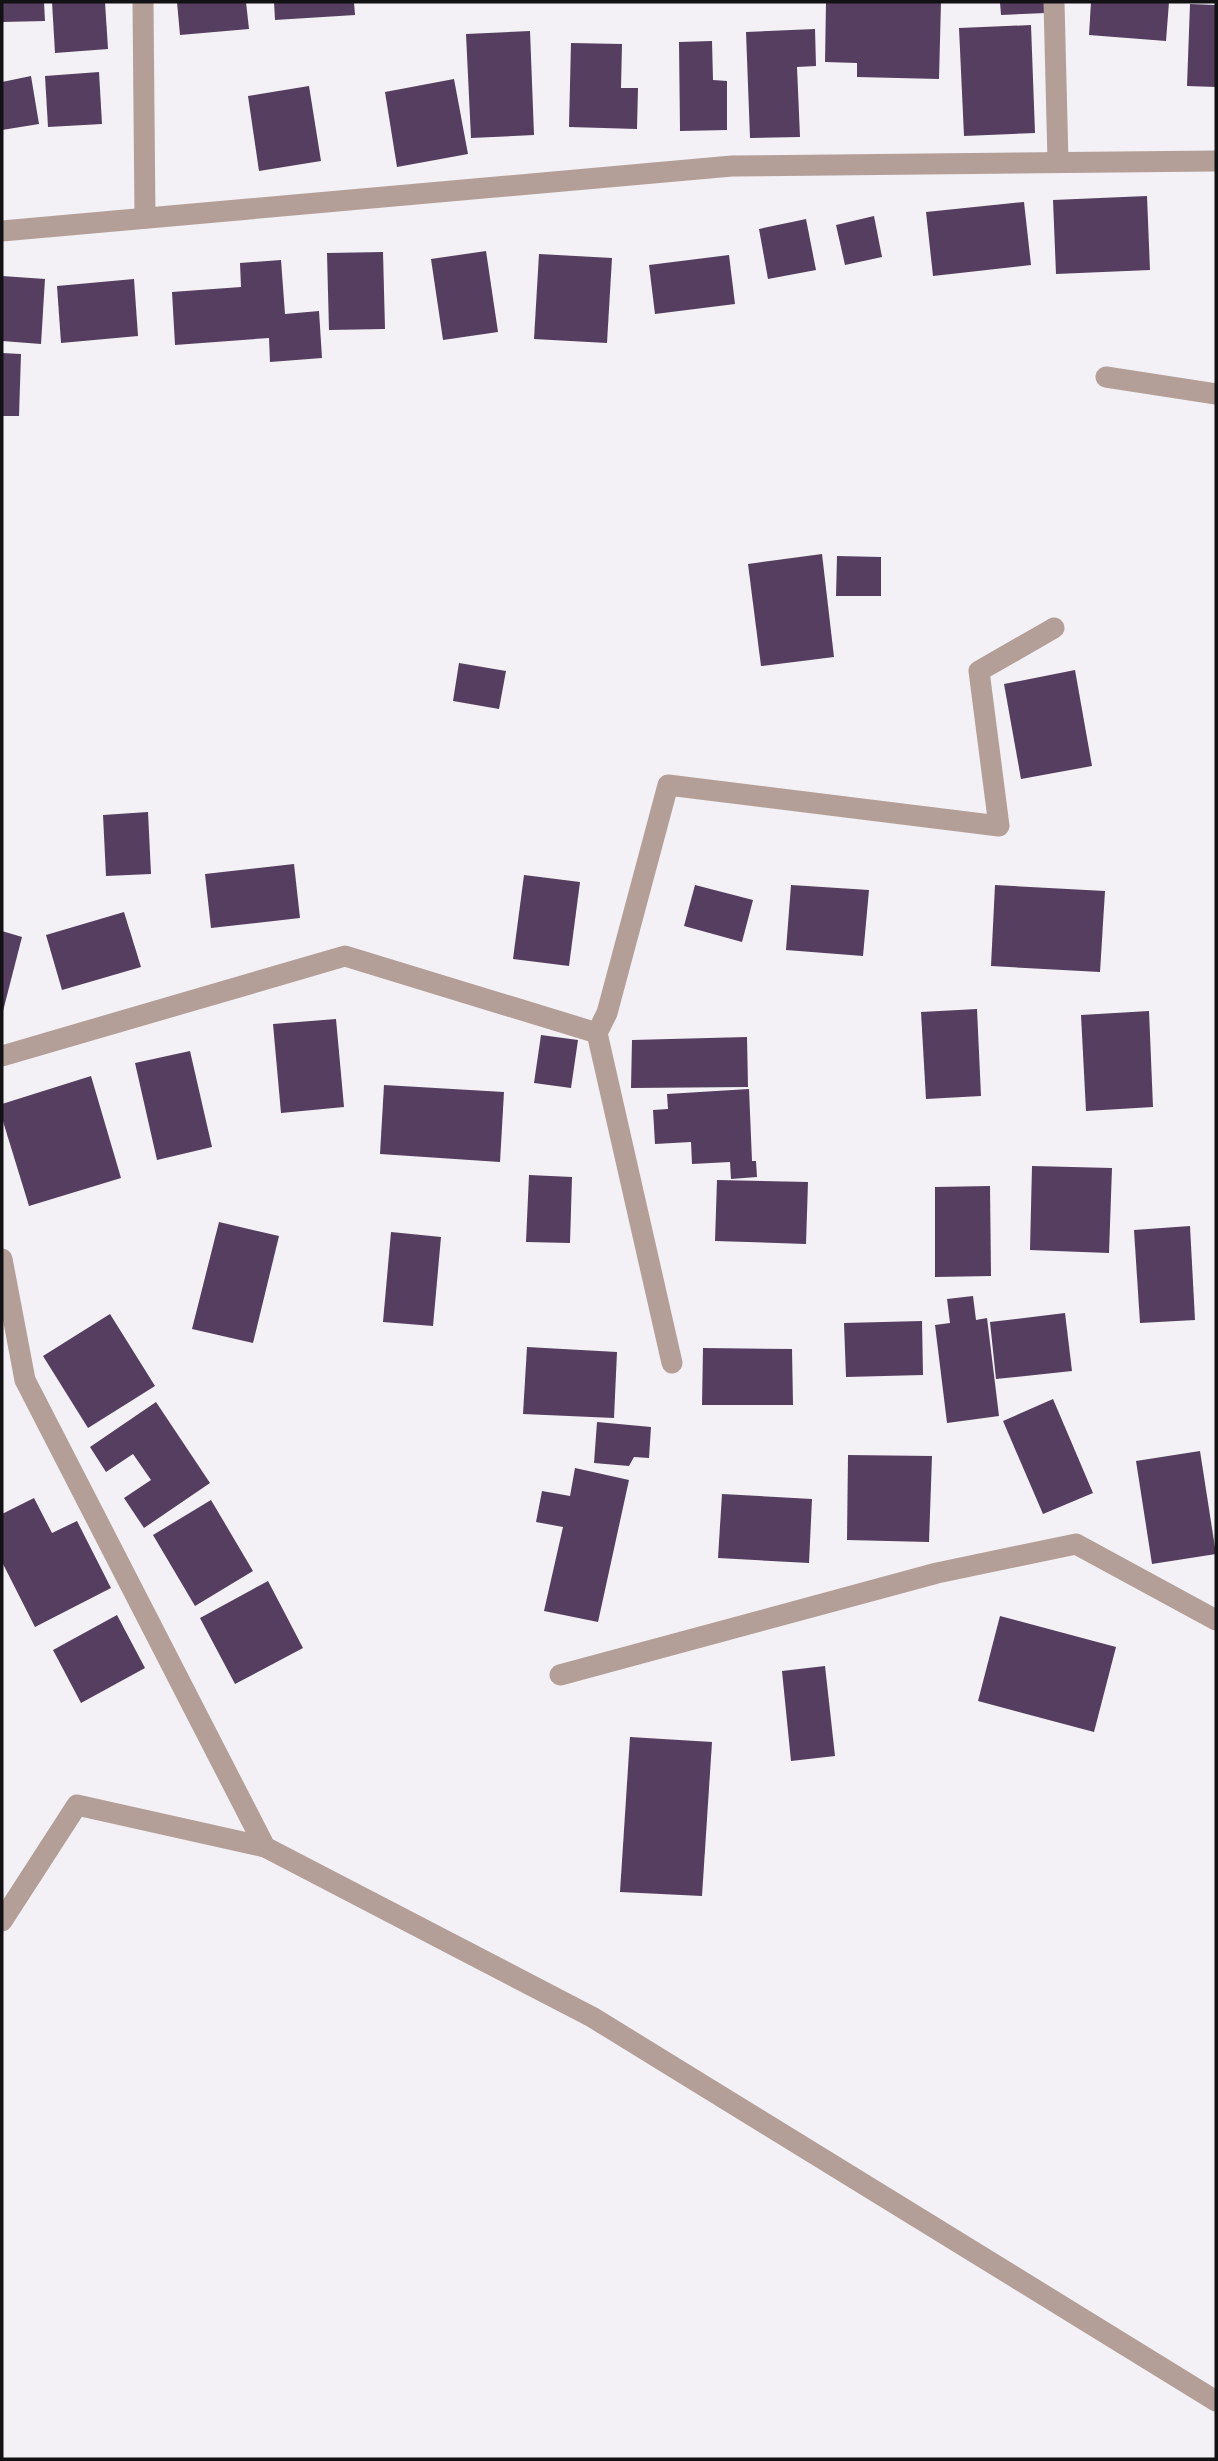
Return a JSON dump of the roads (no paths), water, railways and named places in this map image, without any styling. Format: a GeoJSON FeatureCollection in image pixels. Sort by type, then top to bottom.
{"type":"FeatureCollection","features":[{"type":"Feature","properties":{"kind":"street"},"geometry":{"type":"LineString","coordinates":[[143,2],[145,218]]}},
{"type":"Feature","properties":{"kind":"street"},"geometry":{"type":"LineString","coordinates":[[1055,2],[1058,162]]}},
{"type":"Feature","properties":{"kind":"street"},"geometry":{"type":"LineString","coordinates":[[2,231],[732,166],[1216,160]]}},
{"type":"Feature","properties":{"kind":"street"},"geometry":{"type":"LineString","coordinates":[[1106,377],[1216,394]]}},
{"type":"Feature","properties":{"kind":"street"},"geometry":{"type":"LineString","coordinates":[[672,1363],[597,1033],[607,1013],[668,785],[999,826],[979,671],[1054,628]]}},
{"type":"Feature","properties":{"kind":"street"},"geometry":{"type":"LineString","coordinates":[[2,1056],[345,956],[597,1033]]}},
{"type":"Feature","properties":{"kind":"street"},"geometry":{"type":"LineString","coordinates":[[2,1259],[25,1380],[265,1847]]}},
{"type":"Feature","properties":{"kind":"street"},"geometry":{"type":"LineString","coordinates":[[560,1675],[937,1573],[1076,1544],[1216,1620]]}},
{"type":"Feature","properties":{"kind":"street"},"geometry":{"type":"LineString","coordinates":[[2,1921],[77,1805],[265,1847],[592,2017],[1216,2401]]}}]}
